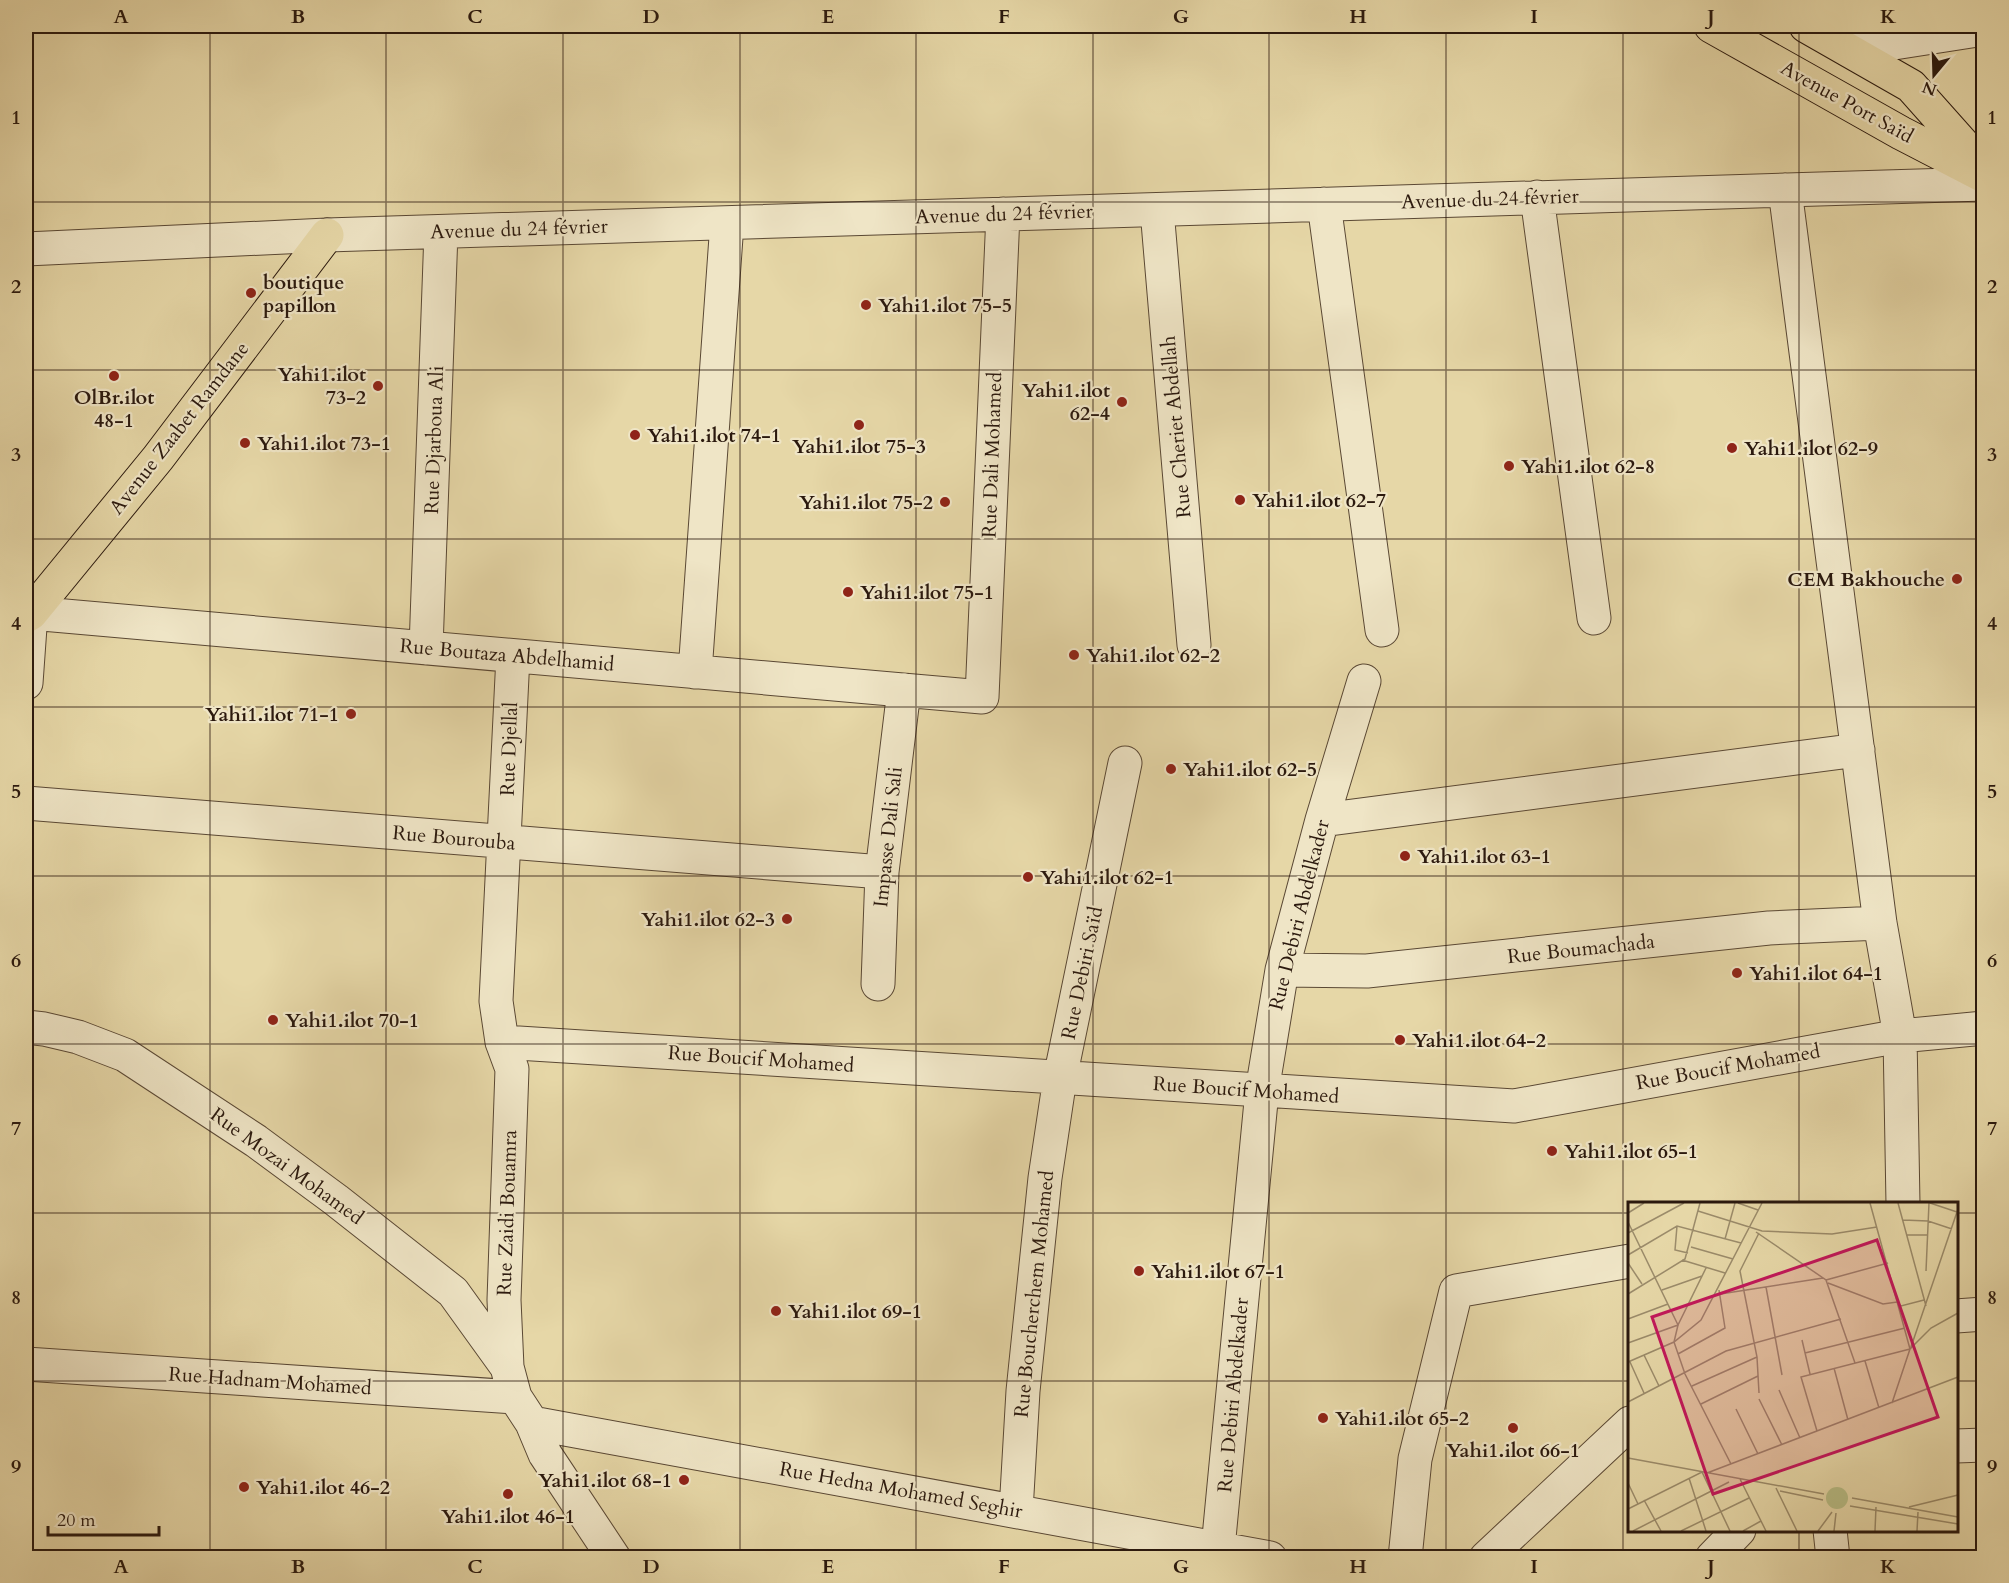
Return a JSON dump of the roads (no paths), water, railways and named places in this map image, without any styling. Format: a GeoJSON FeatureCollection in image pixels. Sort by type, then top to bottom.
{"type":"FeatureCollection","features":[{"type":"Feature","properties":{"kind":"main road","name":"Avenue Port Saïd"},"geometry":{"type":"LineString","coordinates":[[1711,26],[1754,37],[1900,133],[1983,176]]}},
{"type":"Feature","properties":{"kind":"main road","name":"Avenue Port Saïd"},"geometry":{"type":"LineString","coordinates":[[1806,26],[1911,86],[1983,168]]}},
{"type":"Feature","properties":{"kind":"main road","name":"Avenue Zaabet Ramdane"},"geometry":{"type":"LineString","coordinates":[[27,616],[158,458],[327,235]]}},
{"type":"Feature","properties":{"kind":"street"},"geometry":{"type":"LineString","coordinates":[[1849,50],[1983,29]]}},
{"type":"Feature","properties":{"kind":"street","name":"Avenue du 24 février"},"geometry":{"type":"LineString","coordinates":[[26,249],[327,235],[1983,184]]}},
{"type":"Feature","properties":{"kind":"street"},"geometry":{"type":"LineString","coordinates":[[1785,190],[1881,923],[1900,1036],[1903,1202]]}},
{"type":"Feature","properties":{"kind":"street"},"geometry":{"type":"LineString","coordinates":[[1537,197],[1594,618]]}},
{"type":"Feature","properties":{"kind":"street"},"geometry":{"type":"LineString","coordinates":[[1324,204],[1382,630]]}},
{"type":"Feature","properties":{"kind":"street","name":"Rue Cheriet Abdellah"},"geometry":{"type":"LineString","coordinates":[[1157,210],[1194,645]]}},
{"type":"Feature","properties":{"kind":"street","name":"Rue Dali Mohamed"},"geometry":{"type":"LineString","coordinates":[[982,697],[1003,214]]}},
{"type":"Feature","properties":{"kind":"street"},"geometry":{"type":"LineString","coordinates":[[695,672],[728,223]]}},
{"type":"Feature","properties":{"kind":"street","name":"Rue Djarboua Ali"},"geometry":{"type":"LineString","coordinates":[[426,648],[441,232]]}},
{"type":"Feature","properties":{"kind":"street"},"geometry":{"type":"LineString","coordinates":[[26,683],[27,616]]}},
{"type":"Feature","properties":{"kind":"street","name":"Rue Boutaza Abdelhamid"},"geometry":{"type":"LineString","coordinates":[[27,616],[426,648],[982,697]]}},
{"type":"Feature","properties":{"kind":"street","name":"Rue Djellal"},"geometry":{"type":"LineString","coordinates":[[505,842],[513,656]]}},
{"type":"Feature","properties":{"kind":"street","name":"Rue Debiri Abdelkader"},"geometry":{"type":"LineString","coordinates":[[1217,1553],[1262,1090],[1282,970],[1322,819],[1364,681]]}},
{"type":"Feature","properties":{"kind":"street","name":"Impasse Dali Sali"},"geometry":{"type":"LineString","coordinates":[[878,984],[882,872],[904,690]]}},
{"type":"Feature","properties":{"kind":"street"},"geometry":{"type":"LineString","coordinates":[[1322,819],[1858,750]]}},
{"type":"Feature","properties":{"kind":"street","name":"Rue Debiri Saïd"},"geometry":{"type":"LineString","coordinates":[[1060,1078],[1125,763]]}},
{"type":"Feature","properties":{"kind":"street","name":"Rue Bourouba"},"geometry":{"type":"LineString","coordinates":[[26,803],[882,872]]}},
{"type":"Feature","properties":{"kind":"street","name":"Rue Zaidi Bouamra"},"geometry":{"type":"LineString","coordinates":[[505,842],[496,1000],[502,1042],[512,1069],[504,1300],[518,1396],[545,1454],[614,1557]]}},
{"type":"Feature","properties":{"kind":"street","name":"Rue Boumachada"},"geometry":{"type":"LineString","coordinates":[[1282,970],[1367,971],[1769,928],[1881,923]]}},
{"type":"Feature","properties":{"kind":"street","name":"Rue Mozai Mohamed"},"geometry":{"type":"LineString","coordinates":[[26,1027],[78,1036],[125,1055],[256,1141],[336,1200],[453,1292],[518,1396]]}},
{"type":"Feature","properties":{"kind":"street","name":"Rue Boucif Mohamed"},"geometry":{"type":"LineString","coordinates":[[502,1042],[1514,1106],[1900,1036],[1983,1028]]}},
{"type":"Feature","properties":{"kind":"street","name":"Rue Boucherchem Mohamed"},"geometry":{"type":"LineString","coordinates":[[1016,1511],[1023,1391],[1045,1178],[1060,1078]]}},
{"type":"Feature","properties":{"kind":"street"},"geometry":{"type":"LineString","coordinates":[[1405,1557],[1415,1459],[1456,1291],[1628,1261]]}},
{"type":"Feature","properties":{"kind":"street"},"geometry":{"type":"LineString","coordinates":[[1958,1316],[1983,1314]]}},
{"type":"Feature","properties":{"kind":"street","name":"Rue Hadnam Mohamed"},"geometry":{"type":"LineString","coordinates":[[26,1364],[518,1396]]}},
{"type":"Feature","properties":{"kind":"street","name":"Rue Hedna Mohamed Seghir"},"geometry":{"type":"LineString","coordinates":[[518,1396],[1016,1511],[1217,1553],[1270,1557]]}},
{"type":"Feature","properties":{"kind":"street"},"geometry":{"type":"LineString","coordinates":[[1486,1557],[1628,1424]]}},
{"type":"Feature","properties":{"kind":"street"},"geometry":{"type":"LineString","coordinates":[[1958,1446],[1983,1446]]}},
{"type":"Feature","properties":{"kind":"street"},"geometry":{"type":"LineString","coordinates":[[1712,1557],[1737,1532]]}},
{"type":"Feature","properties":{"kind":"street"},"geometry":{"type":"LineString","coordinates":[[1830,1532],[1833,1557]]}},
{"type":"Feature","properties":{"kind":"place","name":"boutique papillon"},"geometry":{"type":"Point","coordinates":[251,293]}},
{"type":"Feature","properties":{"kind":"place","name":"Yahi1.ilot 75-5"},"geometry":{"type":"Point","coordinates":[866,305]}},
{"type":"Feature","properties":{"kind":"place","name":"OlBr.ilot 48-1"},"geometry":{"type":"Point","coordinates":[114,376]}},
{"type":"Feature","properties":{"kind":"place","name":"Yahi1.ilot 73-2"},"geometry":{"type":"Point","coordinates":[378,386]}},
{"type":"Feature","properties":{"kind":"place","name":"Yahi1.ilot 62-4"},"geometry":{"type":"Point","coordinates":[1122,402]}},
{"type":"Feature","properties":{"kind":"place","name":"Yahi1.ilot 75-3"},"geometry":{"type":"Point","coordinates":[859,425]}},
{"type":"Feature","properties":{"kind":"place","name":"Yahi1.ilot 74-1"},"geometry":{"type":"Point","coordinates":[635,435]}},
{"type":"Feature","properties":{"kind":"place","name":"Yahi1.ilot 73-1"},"geometry":{"type":"Point","coordinates":[245,443]}},
{"type":"Feature","properties":{"kind":"place","name":"Yahi1.ilot 62-9"},"geometry":{"type":"Point","coordinates":[1732,448]}},
{"type":"Feature","properties":{"kind":"place","name":"Yahi1.ilot 62-8"},"geometry":{"type":"Point","coordinates":[1509,466]}},
{"type":"Feature","properties":{"kind":"place","name":"Yahi1.ilot 62-7"},"geometry":{"type":"Point","coordinates":[1240,500]}},
{"type":"Feature","properties":{"kind":"place","name":"Yahi1.ilot 75-2"},"geometry":{"type":"Point","coordinates":[945,502]}},
{"type":"Feature","properties":{"kind":"place","name":"CEM Bakhouche"},"geometry":{"type":"Point","coordinates":[1957,579]}},
{"type":"Feature","properties":{"kind":"place","name":"Yahi1.ilot 75-1"},"geometry":{"type":"Point","coordinates":[848,592]}},
{"type":"Feature","properties":{"kind":"place","name":"Yahi1.ilot 62-2"},"geometry":{"type":"Point","coordinates":[1074,655]}},
{"type":"Feature","properties":{"kind":"place","name":"Yahi1.ilot 71-1"},"geometry":{"type":"Point","coordinates":[351,714]}},
{"type":"Feature","properties":{"kind":"place","name":"Yahi1.ilot 62-5"},"geometry":{"type":"Point","coordinates":[1171,769]}},
{"type":"Feature","properties":{"kind":"place","name":"Yahi1.ilot 63-1"},"geometry":{"type":"Point","coordinates":[1405,856]}},
{"type":"Feature","properties":{"kind":"place","name":"Yahi1.ilot 62-1"},"geometry":{"type":"Point","coordinates":[1028,877]}},
{"type":"Feature","properties":{"kind":"place","name":"Yahi1.ilot 62-3"},"geometry":{"type":"Point","coordinates":[787,919]}},
{"type":"Feature","properties":{"kind":"place","name":"Yahi1.ilot 64-1"},"geometry":{"type":"Point","coordinates":[1737,973]}},
{"type":"Feature","properties":{"kind":"place","name":"Yahi1.ilot 70-1"},"geometry":{"type":"Point","coordinates":[273,1020]}},
{"type":"Feature","properties":{"kind":"place","name":"Yahi1.ilot 64-2"},"geometry":{"type":"Point","coordinates":[1400,1040]}},
{"type":"Feature","properties":{"kind":"place","name":"Yahi1.ilot 65-1"},"geometry":{"type":"Point","coordinates":[1552,1151]}},
{"type":"Feature","properties":{"kind":"place","name":"Yahi1.ilot 67-1"},"geometry":{"type":"Point","coordinates":[1139,1271]}},
{"type":"Feature","properties":{"kind":"place","name":"Yahi1.ilot 69-1"},"geometry":{"type":"Point","coordinates":[776,1311]}},
{"type":"Feature","properties":{"kind":"place","name":"Yahi1.ilot 65-2"},"geometry":{"type":"Point","coordinates":[1323,1418]}},
{"type":"Feature","properties":{"kind":"place","name":"Yahi1.ilot 66-1"},"geometry":{"type":"Point","coordinates":[1513,1428]}},
{"type":"Feature","properties":{"kind":"place","name":"Yahi1.ilot 68-1"},"geometry":{"type":"Point","coordinates":[684,1480]}},
{"type":"Feature","properties":{"kind":"place","name":"Yahi1.ilot 46-2"},"geometry":{"type":"Point","coordinates":[244,1487]}},
{"type":"Feature","properties":{"kind":"place","name":"Yahi1.ilot 46-1"},"geometry":{"type":"Point","coordinates":[508,1494]}}]}
